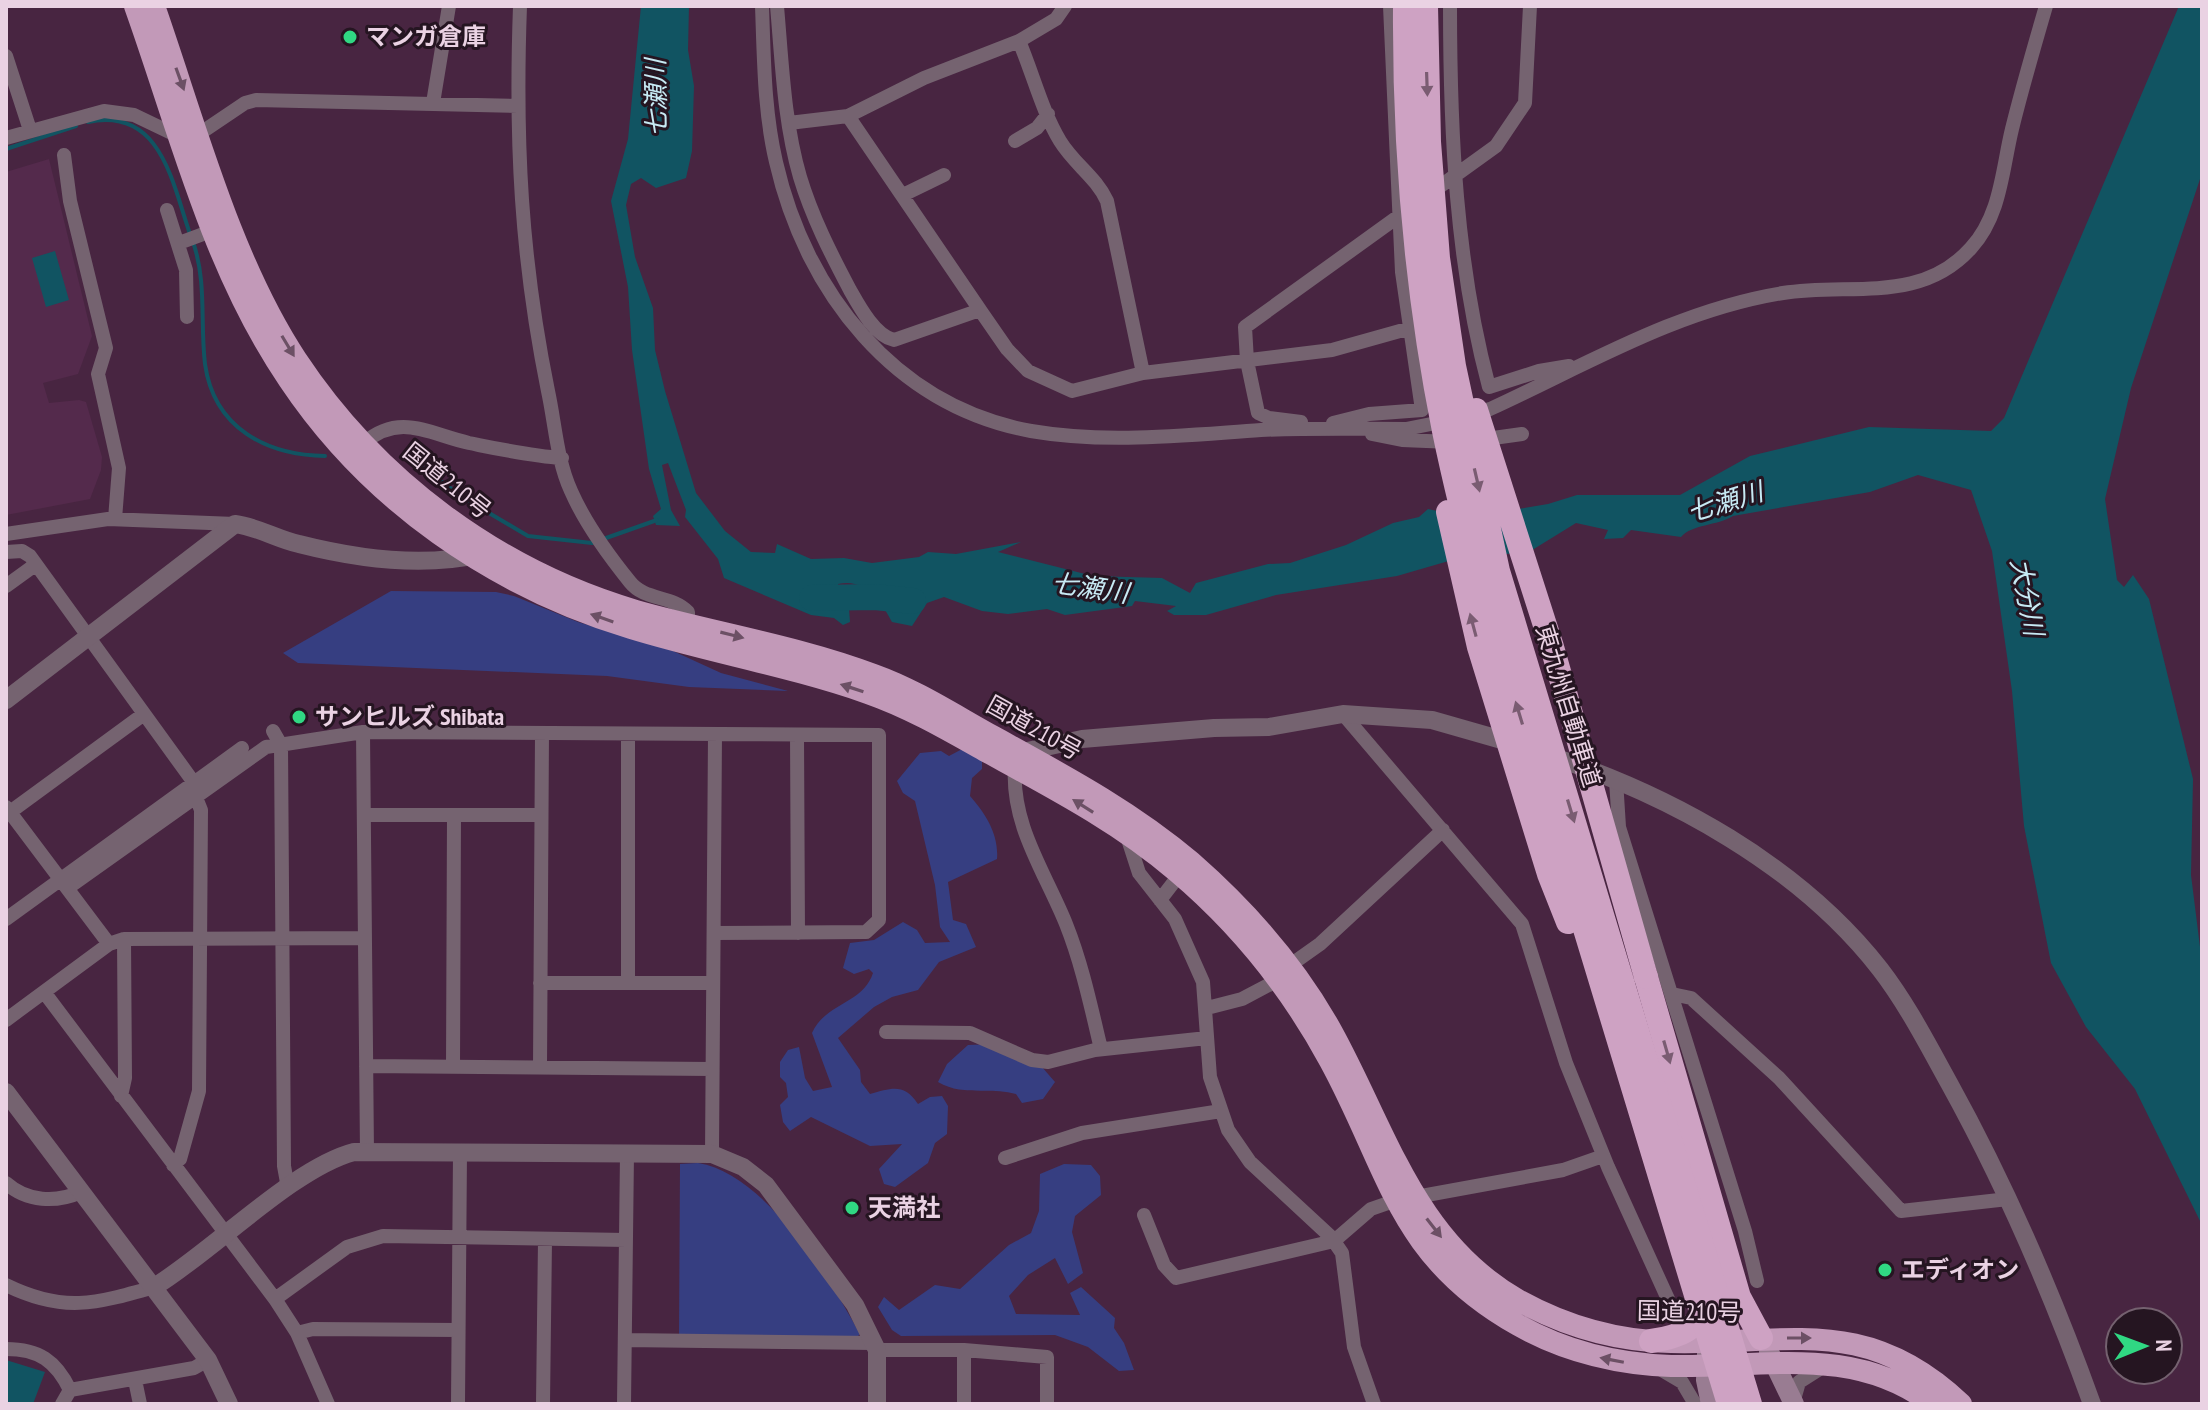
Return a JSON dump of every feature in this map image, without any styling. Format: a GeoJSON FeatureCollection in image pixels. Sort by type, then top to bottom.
{"type":"FeatureCollection","features":[{"type":"Feature","properties":{"kind":"highway","name":"国道210号"},"geometry":{"type":"LineString","coordinates":[[135,6],[262,303],[297,361],[364,443],[427,504],[495,550],[608,602],[827,660],[889,680],[1019,760],[1126,833],[1180,874],[1284,973]]}},
{"type":"Feature","properties":{"kind":"highway","name":"国道210号"},"geometry":{"type":"LineString","coordinates":[[154,6],[191,136],[195,237],[312,413],[389,494],[471,556],[556,601],[603,619],[817,677],[888,700],[1119,808],[1184,857],[1235,904],[1284,973],[1403,1199],[1481,1276],[1516,1299],[1651,1353],[1714,1365],[1841,1364],[1900,1383],[1932,1404]]}},
{"type":"Feature","properties":{"kind":"highway","name":"東九州自動車道"},"geometry":{"type":"LineString","coordinates":[[1405,6],[1405,213],[1444,431],[1480,580],[1729,1404]]}},
{"type":"Feature","properties":{"kind":"highway","name":"東九州自動車道"},"geometry":{"type":"LineString","coordinates":[[1426,6],[1431,189],[1445,312],[1498,571],[1750,1404]]}},
{"type":"Feature","properties":{"kind":"highway"},"geometry":{"type":"LineString","coordinates":[[1405,213],[1419,330],[1461,581],[1549,874],[1576,939],[1620,1019],[1708,1278],[1711,1308],[1708,1341]]}},
{"type":"Feature","properties":{"kind":"highway"},"geometry":{"type":"LineString","coordinates":[[1445,312],[1552,647],[1646,977],[1748,1289],[1753,1339],[1741,1352],[1714,1365]]}},
{"type":"Feature","properties":{"kind":"highway"},"geometry":{"type":"LineString","coordinates":[[1651,1353],[1694,1327],[1705,1307],[1708,1278]]}},
{"type":"Feature","properties":{"kind":"highway","name":"国道210号"},"geometry":{"type":"LineString","coordinates":[[1651,1353],[1708,1341],[1829,1339],[1870,1347],[1911,1366],[1961,1404]]}},
{"type":"Feature","properties":{"kind":"main road"},"geometry":{"type":"LineString","coordinates":[[1753,1339],[1774,1363],[1793,1404]]}},
{"type":"Feature","properties":{"kind":"main road"},"geometry":{"type":"LineString","coordinates":[[1708,1341],[1714,1365],[1711,1404]]}},
{"type":"Feature","properties":{"kind":"street"},"geometry":{"type":"LineString","coordinates":[[433,103],[449,6]]}},
{"type":"Feature","properties":{"kind":"street"},"geometry":{"type":"LineString","coordinates":[[520,6],[519,198],[525,261],[571,493],[633,586],[647,594],[681,604],[688,612],[688,624]]}},
{"type":"Feature","properties":{"kind":"street"},"geometry":{"type":"LineString","coordinates":[[762,6],[768,117],[776,162],[794,220],[820,277],[846,319],[913,382],[942,401],[983,418],[1059,434],[1171,437],[1332,426],[1369,414],[1422,410],[1407,329],[1405,213],[1390,6]]}},
{"type":"Feature","properties":{"kind":"street"},"geometry":{"type":"LineString","coordinates":[[777,6],[789,123],[800,177],[830,252],[855,299],[883,335],[900,339],[980,310]]}},
{"type":"Feature","properties":{"kind":"street"},"geometry":{"type":"LineString","coordinates":[[789,123],[848,116],[924,78],[1019,41],[1056,19],[1065,6]]}},
{"type":"Feature","properties":{"kind":"street"},"geometry":{"type":"LineString","coordinates":[[1450,6],[1456,176],[1467,277],[1489,387],[1539,371],[1583,364]]}},
{"type":"Feature","properties":{"kind":"street"},"geometry":{"type":"LineString","coordinates":[[1530,6],[1528,84],[1521,111],[1496,146],[1247,325],[1244,333],[1247,361],[1255,408],[1261,415],[1359,429],[1406,429],[1490,409],[1671,324],[1750,301],[1812,289],[1895,289],[1924,280],[1954,265],[1973,246],[1997,202],[2017,108],[2046,6]]}},
{"type":"Feature","properties":{"kind":"street"},"geometry":{"type":"LineString","coordinates":[[1019,41],[1062,145],[1096,181],[1107,201],[1143,373]]}},
{"type":"Feature","properties":{"kind":"street"},"geometry":{"type":"LineString","coordinates":[[6,56],[30,130]]}},
{"type":"Feature","properties":{"kind":"street"},"geometry":{"type":"LineString","coordinates":[[6,138],[94,112],[114,111],[191,136],[250,101],[518,106]]}},
{"type":"Feature","properties":{"kind":"street"},"geometry":{"type":"LineString","coordinates":[[1015,141],[1037,128],[1048,114]]}},
{"type":"Feature","properties":{"kind":"street"},"geometry":{"type":"LineString","coordinates":[[848,116],[1020,364],[1060,389],[1079,391],[1143,373],[1332,350],[1407,329]]}},
{"type":"Feature","properties":{"kind":"street"},"geometry":{"type":"LineString","coordinates":[[64,155],[70,201],[106,348],[98,374],[119,468],[115,519]]}},
{"type":"Feature","properties":{"kind":"street"},"geometry":{"type":"LineString","coordinates":[[907,193],[944,175]]}},
{"type":"Feature","properties":{"kind":"street"},"geometry":{"type":"LineString","coordinates":[[167,210],[195,237],[186,270],[187,317]]}},
{"type":"Feature","properties":{"kind":"street"},"geometry":{"type":"LineString","coordinates":[[364,443],[389,428],[418,426],[469,443],[562,458]]}},
{"type":"Feature","properties":{"kind":"street"},"geometry":{"type":"LineString","coordinates":[[1359,429],[1381,438],[1439,443],[1522,434]]}},
{"type":"Feature","properties":{"kind":"street"},"geometry":{"type":"LineString","coordinates":[[6,534],[115,519],[235,524],[260,529],[299,544],[429,563],[495,550]]}},
{"type":"Feature","properties":{"kind":"street"},"geometry":{"type":"LineString","coordinates":[[6,700],[235,524]]}},
{"type":"Feature","properties":{"kind":"street"},"geometry":{"type":"LineString","coordinates":[[6,552],[22,551],[30,556],[194,788],[201,810],[199,1091],[180,1159],[173,1165]]}},
{"type":"Feature","properties":{"kind":"street"},"geometry":{"type":"LineString","coordinates":[[6,586],[35,565]]}},
{"type":"Feature","properties":{"kind":"street"},"geometry":{"type":"LineString","coordinates":[[109,944],[7,811],[144,714]]}},
{"type":"Feature","properties":{"kind":"street"},"geometry":{"type":"LineString","coordinates":[[1343,714],[1522,924],[1566,1063],[1603,1156],[1668,1299]]}},
{"type":"Feature","properties":{"kind":"street"},"geometry":{"type":"LineString","coordinates":[[1101,1049],[1079,959],[1026,838],[1013,788],[1019,760],[1082,739],[1214,728],[1269,727],[1343,714],[1409,716],[1453,724],[1616,780],[1668,804],[1776,871],[1852,938],[1880,970],[1914,1022],[1962,1107],[2008,1199],[2049,1286],[2092,1404]]}},
{"type":"Feature","properties":{"kind":"street"},"geometry":{"type":"LineString","coordinates":[[273,731],[281,745],[284,1166],[288,1188]]}},
{"type":"Feature","properties":{"kind":"street"},"geometry":{"type":"LineString","coordinates":[[194,788],[251,754],[281,745],[363,732],[879,735],[879,920],[866,932],[714,933]]}},
{"type":"Feature","properties":{"kind":"street"},"geometry":{"type":"LineString","coordinates":[[363,732],[367,1153]]}},
{"type":"Feature","properties":{"kind":"street"},"geometry":{"type":"LineString","coordinates":[[540,1067],[542,733]]}},
{"type":"Feature","properties":{"kind":"street"},"geometry":{"type":"LineString","coordinates":[[628,734],[628,982]]}},
{"type":"Feature","properties":{"kind":"street"},"geometry":{"type":"LineString","coordinates":[[712,1154],[715,734]]}},
{"type":"Feature","properties":{"kind":"street"},"geometry":{"type":"LineString","coordinates":[[797,735],[798,933]]}},
{"type":"Feature","properties":{"kind":"street"},"geometry":{"type":"LineString","coordinates":[[6,919],[64,883],[194,788],[242,748]]}},
{"type":"Feature","properties":{"kind":"street"},"geometry":{"type":"LineString","coordinates":[[1616,780],[1619,827],[1745,1231],[1748,1289]]}},
{"type":"Feature","properties":{"kind":"street"},"geometry":{"type":"LineString","coordinates":[[364,815],[541,815]]}},
{"type":"Feature","properties":{"kind":"street"},"geometry":{"type":"LineString","coordinates":[[453,1067],[454,815]]}},
{"type":"Feature","properties":{"kind":"street"},"geometry":{"type":"LineString","coordinates":[[1207,1008],[1242,999],[1284,973],[1320,944],[1443,830]]}},
{"type":"Feature","properties":{"kind":"street"},"geometry":{"type":"LineString","coordinates":[[1126,833],[1139,873],[1175,919],[1198,967],[1207,1008],[1210,1077],[1221,1111],[1244,1155],[1334,1241],[1342,1253],[1348,1277],[1356,1358],[1374,1404]]}},
{"type":"Feature","properties":{"kind":"street"},"geometry":{"type":"LineString","coordinates":[[1160,900],[1180,874]]}},
{"type":"Feature","properties":{"kind":"street"},"geometry":{"type":"LineString","coordinates":[[6,1020],[109,944],[124,939],[365,938]]}},
{"type":"Feature","properties":{"kind":"street"},"geometry":{"type":"LineString","coordinates":[[121,1096],[125,1078],[124,939]]}},
{"type":"Feature","properties":{"kind":"street"},"geometry":{"type":"LineString","coordinates":[[540,983],[713,983]]}},
{"type":"Feature","properties":{"kind":"street"},"geometry":{"type":"LineString","coordinates":[[44,992],[275,1299],[297,1333],[328,1404]]}},
{"type":"Feature","properties":{"kind":"street"},"geometry":{"type":"LineString","coordinates":[[1672,994],[1691,998],[1779,1078],[1901,1211],[2008,1199]]}},
{"type":"Feature","properties":{"kind":"street"},"geometry":{"type":"LineString","coordinates":[[886,1032],[970,1033],[1032,1060],[1048,1062],[1101,1049],[1207,1038]]}},
{"type":"Feature","properties":{"kind":"street"},"geometry":{"type":"LineString","coordinates":[[366,1066],[712,1069]]}},
{"type":"Feature","properties":{"kind":"street"},"geometry":{"type":"LineString","coordinates":[[6,1092],[208,1360],[229,1404]]}},
{"type":"Feature","properties":{"kind":"street"},"geometry":{"type":"LineString","coordinates":[[1005,1158],[1082,1133],[1221,1111]]}},
{"type":"Feature","properties":{"kind":"street"},"geometry":{"type":"LineString","coordinates":[[6,1285],[54,1304],[120,1297],[154,1287],[288,1188],[339,1156],[367,1153],[712,1154],[743,1167],[766,1185],[855,1305],[876,1347],[877,1404]]}},
{"type":"Feature","properties":{"kind":"street"},"geometry":{"type":"LineString","coordinates":[[458,1404],[460,1153]]}},
{"type":"Feature","properties":{"kind":"street"},"geometry":{"type":"LineString","coordinates":[[624,1404],[627,1154]]}},
{"type":"Feature","properties":{"kind":"street"},"geometry":{"type":"LineString","coordinates":[[1144,1215],[1164,1265],[1176,1278],[1334,1241],[1371,1209],[1403,1199],[1563,1170],[1603,1156]]}},
{"type":"Feature","properties":{"kind":"street"},"geometry":{"type":"LineString","coordinates":[[6,1183],[32,1199],[70,1197],[81,1192]]}},
{"type":"Feature","properties":{"kind":"street"},"geometry":{"type":"LineString","coordinates":[[275,1299],[347,1247],[383,1236],[626,1240]]}},
{"type":"Feature","properties":{"kind":"street"},"geometry":{"type":"LineString","coordinates":[[543,1404],[545,1240]]}},
{"type":"Feature","properties":{"kind":"street"},"geometry":{"type":"LineString","coordinates":[[297,1333],[313,1329],[458,1330]]}},
{"type":"Feature","properties":{"kind":"street"},"geometry":{"type":"LineString","coordinates":[[625,1340],[964,1350],[1047,1357],[1047,1404]]}},
{"type":"Feature","properties":{"kind":"street"},"geometry":{"type":"LineString","coordinates":[[6,1349],[36,1353],[53,1361],[70,1390]]}},
{"type":"Feature","properties":{"kind":"street"},"geometry":{"type":"LineString","coordinates":[[964,1350],[964,1404]]}},
{"type":"Feature","properties":{"kind":"street"},"geometry":{"type":"LineString","coordinates":[[1651,1353],[1682,1382],[1695,1404]]}},
{"type":"Feature","properties":{"kind":"street"},"geometry":{"type":"LineString","coordinates":[[70,1390],[194,1368],[208,1360]]}},
{"type":"Feature","properties":{"kind":"street"},"geometry":{"type":"LineString","coordinates":[[1793,1404],[1794,1392],[1805,1375],[1841,1364]]}},
{"type":"Feature","properties":{"kind":"street"},"geometry":{"type":"LineString","coordinates":[[135,1380],[140,1404]]}},
{"type":"Feature","properties":{"kind":"street"},"geometry":{"type":"LineString","coordinates":[[62,1404],[70,1390]]}},
{"type":"Feature","properties":{"kind":"shaded area"},"geometry":{"type":"Polygon","coordinates":[[[49,159],[92,336],[78,374],[43,383],[49,403],[86,402],[102,457],[101,470],[90,499],[6,515],[6,172],[49,159]]]}},
{"type":"Feature","properties":{"kind":"shaded area"},"geometry":{"type":"Polygon","coordinates":[[[391,591],[496,592],[514,596],[578,622],[673,651],[721,673],[788,691],[689,687],[607,676],[298,663],[283,653],[391,591]]]}},
{"type":"Feature","properties":{"kind":"shaded area"},"geometry":{"type":"Polygon","coordinates":[[[966,747],[982,760],[982,769],[972,778],[970,796],[990,825],[997,850],[997,859],[948,882],[953,920],[966,924],[976,947],[939,962],[918,990],[892,997],[874,1007],[838,1038],[860,1070],[861,1082],[870,1094],[897,1089],[908,1093],[918,1104],[930,1097],[942,1096],[948,1106],[947,1134],[935,1143],[928,1163],[895,1187],[884,1184],[879,1169],[902,1144],[870,1146],[811,1117],[790,1131],[783,1122],[780,1105],[788,1097],[786,1083],[780,1077],[780,1062],[788,1050],[799,1047],[805,1078],[813,1091],[832,1087],[812,1033],[826,1015],[861,991],[873,973],[869,969],[854,974],[843,968],[850,943],[874,940],[903,922],[917,930],[925,943],[950,942],[940,927],[935,885],[915,801],[903,793],[897,781],[920,753],[941,751],[949,756],[966,747]]]}},
{"type":"Feature","properties":{"kind":"shaded area"},"geometry":{"type":"Polygon","coordinates":[[[995,1044],[1035,1059],[1055,1082],[1043,1099],[1022,1103],[1016,1094],[957,1089],[938,1082],[947,1064],[968,1045],[995,1044]]]}},
{"type":"Feature","properties":{"kind":"shaded area"},"geometry":{"type":"Polygon","coordinates":[[[698,1163],[723,1171],[747,1186],[770,1207],[813,1258],[831,1285],[860,1334],[855,1339],[679,1337],[680,1164],[698,1163]]]}},
{"type":"Feature","properties":{"kind":"shaded area"},"geometry":{"type":"Polygon","coordinates":[[[1064,1164],[1091,1165],[1100,1176],[1101,1195],[1075,1216],[1072,1232],[1083,1273],[1068,1284],[1055,1258],[1028,1275],[1009,1296],[1016,1314],[1080,1315],[1070,1293],[1081,1287],[1115,1318],[1114,1328],[1124,1343],[1134,1370],[1119,1371],[1088,1347],[1055,1335],[901,1336],[892,1330],[878,1307],[884,1297],[899,1310],[935,1285],[960,1289],[1009,1245],[1031,1233],[1039,1211],[1040,1174],[1064,1164]]]}},
{"type":"Feature","properties":{"kind":"water","name":"大分川"},"geometry":{"type":"Polygon","coordinates":[[[641,6],[689,6],[688,50],[694,86],[692,151],[686,178],[656,188],[641,178],[631,184],[626,205],[635,257],[653,308],[655,350],[665,391],[696,493],[725,531],[751,552],[775,553],[777,544],[811,559],[844,558],[872,563],[919,557],[928,552],[956,554],[1021,542],[998,552],[1093,576],[1162,578],[1190,593],[1196,583],[1268,564],[1290,563],[1346,545],[1393,523],[1419,517],[1428,509],[1442,512],[1451,520],[1548,504],[1577,495],[1680,495],[1750,456],[1869,427],[1991,431],[2004,418],[2179,6],[2202,6],[2202,173],[2131,388],[2105,499],[2117,580],[2124,587],[2133,575],[2149,599],[2193,779],[2191,875],[2202,963],[2202,1225],[2135,1089],[2086,1027],[2051,963],[2024,826],[2012,691],[1992,551],[1971,490],[1918,475],[1870,492],[1733,516],[1681,537],[1631,530],[1623,538],[1604,539],[1608,530],[1576,523],[1529,552],[1459,558],[1397,576],[1276,595],[1206,615],[1174,615],[1167,611],[1176,606],[1135,601],[1132,606],[1065,615],[1047,609],[1008,614],[982,611],[944,597],[927,603],[912,626],[892,622],[871,593],[857,584],[848,583],[838,584],[839,591],[848,595],[850,622],[843,625],[834,618],[811,615],[724,578],[718,559],[685,517],[686,510],[668,463],[662,465],[671,510],[680,526],[656,525],[653,516],[661,509],[649,469],[632,350],[628,287],[611,201],[628,139],[641,6]]]}},
{"type":"Feature","properties":{"kind":"water"},"geometry":{"type":"Polygon","coordinates":[[[55,251],[69,300],[46,307],[32,258],[55,251]]]}},
{"type":"Feature","properties":{"kind":"water"},"geometry":{"type":"Polygon","coordinates":[[[6,1360],[45,1372],[33,1404],[6,1404],[6,1360]]]}},
{"type":"Feature","properties":{"kind":"waterway"},"geometry":{"type":"LineString","coordinates":[[88,122],[113,120],[132,126],[148,137],[169,172],[190,234]]}},
{"type":"Feature","properties":{"kind":"waterway"},"geometry":{"type":"LineString","coordinates":[[6,149],[76,126]]}},
{"type":"Feature","properties":{"kind":"waterway"},"geometry":{"type":"LineString","coordinates":[[193,242],[202,287],[205,364],[219,405],[246,434],[263,443],[283,450],[325,456]]}},
{"type":"Feature","properties":{"kind":"waterway"},"geometry":{"type":"LineString","coordinates":[[418,465],[467,500],[528,536],[592,543],[657,520]]}},
{"type":"Feature","properties":{"kind":"waterway","name":"七瀬川"},"geometry":{"type":"LineString","coordinates":[[812,598],[875,597],[913,601]]}},
{"type":"Feature","properties":{"kind":"place","name":"マンガ倉庫"},"geometry":{"type":"Point","coordinates":[350,37]}},
{"type":"Feature","properties":{"kind":"place","name":"サンヒルズ Shibata"},"geometry":{"type":"Point","coordinates":[299,717]}},
{"type":"Feature","properties":{"kind":"place","name":"天満社"},"geometry":{"type":"Point","coordinates":[852,1208]}},
{"type":"Feature","properties":{"kind":"place","name":"エディオン"},"geometry":{"type":"Point","coordinates":[1885,1270]}}]}
